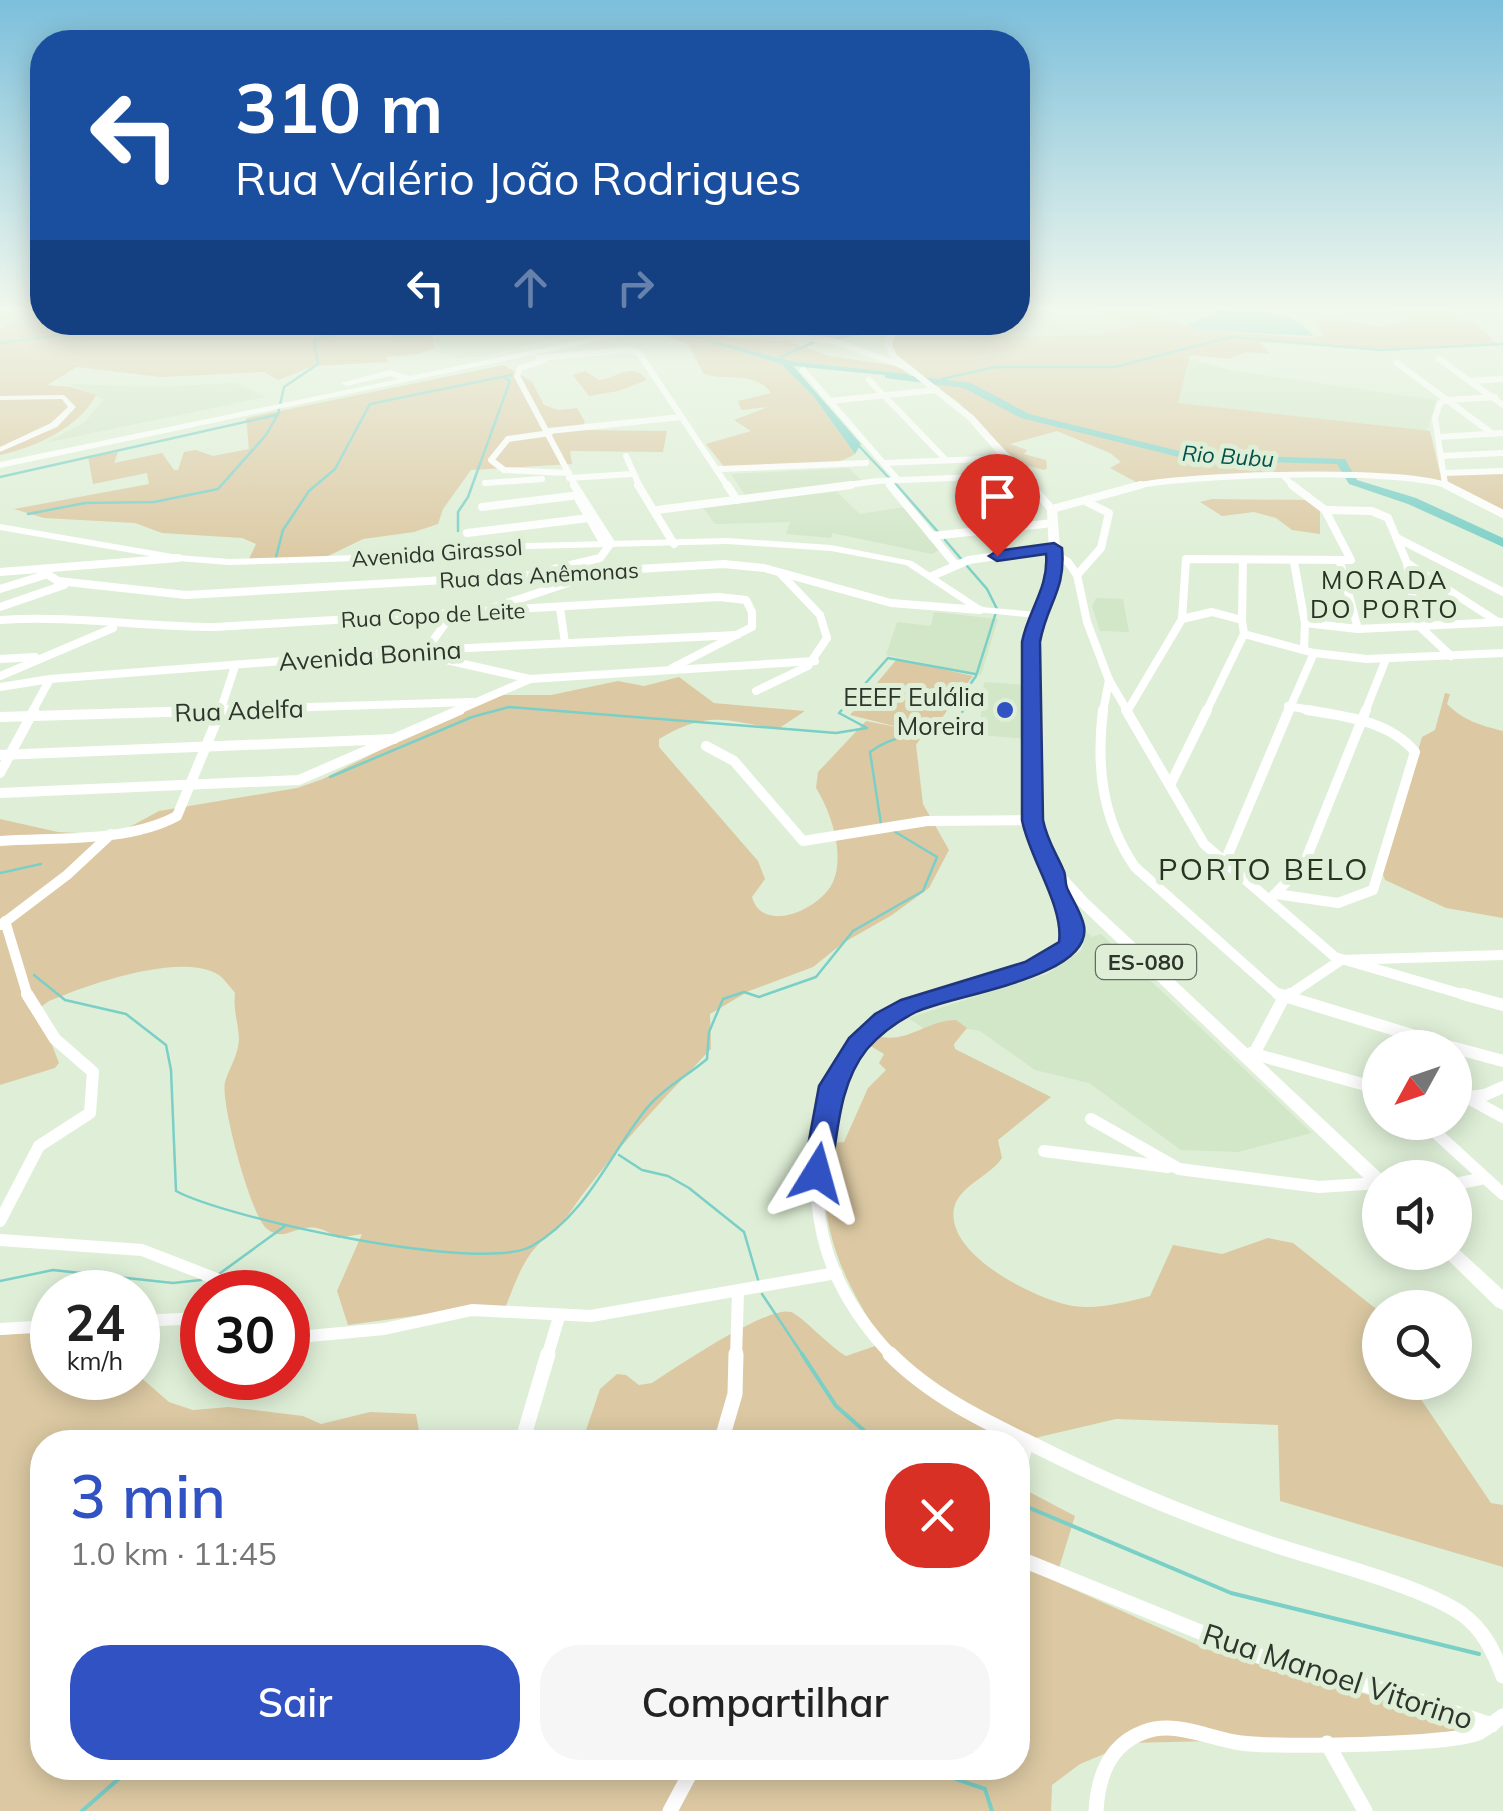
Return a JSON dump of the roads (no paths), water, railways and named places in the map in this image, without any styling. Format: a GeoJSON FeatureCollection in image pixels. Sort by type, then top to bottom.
{"type":"FeatureCollection","features":[{"type":"Feature","properties":{"kind":"highway"},"geometry":{"type":"LineString","coordinates":[[0,464],[317,393]]}},
{"type":"Feature","properties":{"kind":"highway"},"geometry":{"type":"LineString","coordinates":[[306,402],[346,393]]}},
{"type":"Feature","properties":{"kind":"highway"},"geometry":{"type":"LineString","coordinates":[[0,464],[356,393]]}},
{"type":"Feature","properties":{"kind":"main road"},"geometry":{"type":"LineString","coordinates":[[940,393],[963,410],[1052,509]]}},
{"type":"Feature","properties":{"kind":"main road","name":"ES-080"},"geometry":{"type":"LineString","coordinates":[[1052,509],[1056,575],[1048,598],[1036,615],[1031,642],[1032,820],[1037,846],[1054,872],[1362,1165]]}},
{"type":"Feature","properties":{"kind":"main road"},"geometry":{"type":"LineString","coordinates":[[1470,1270],[1503,1302]]}},
{"type":"Feature","properties":{"kind":"street"},"geometry":{"type":"LineString","coordinates":[[518,576],[594,560],[611,543],[570,476],[528,393]]}},
{"type":"Feature","properties":{"kind":"street"},"geometry":{"type":"LineString","coordinates":[[664,393],[720,469],[737,500]]}},
{"type":"Feature","properties":{"kind":"street"},"geometry":{"type":"LineString","coordinates":[[822,393],[884,464],[961,563]]}},
{"type":"Feature","properties":{"kind":"street"},"geometry":{"type":"LineString","coordinates":[[882,393],[946,460]]}},
{"type":"Feature","properties":{"kind":"street"},"geometry":{"type":"LineString","coordinates":[[829,401],[910,393]]}},
{"type":"Feature","properties":{"kind":"street"},"geometry":{"type":"LineString","coordinates":[[1436,393],[1492,434]]}},
{"type":"Feature","properties":{"kind":"street"},"geometry":{"type":"LineString","coordinates":[[1486,393],[1503,405]]}},
{"type":"Feature","properties":{"kind":"street"},"geometry":{"type":"LineString","coordinates":[[1445,484],[1435,418],[1440,403],[1503,396]]}},
{"type":"Feature","properties":{"kind":"street"},"geometry":{"type":"LineString","coordinates":[[0,398],[64,397],[72,407],[54,425],[0,450]]}},
{"type":"Feature","properties":{"kind":"street"},"geometry":{"type":"LineString","coordinates":[[570,476],[504,470],[492,460],[508,439],[681,417]]}},
{"type":"Feature","properties":{"kind":"street"},"geometry":{"type":"LineString","coordinates":[[1439,437],[1503,433]]}},
{"type":"Feature","properties":{"kind":"street"},"geometry":{"type":"LineString","coordinates":[[1441,456],[1503,453]]}},
{"type":"Feature","properties":{"kind":"street"},"geometry":{"type":"LineString","coordinates":[[626,456],[632,474],[674,544]]}},
{"type":"Feature","properties":{"kind":"street"},"geometry":{"type":"LineString","coordinates":[[884,464],[1007,458]]}},
{"type":"Feature","properties":{"kind":"street"},"geometry":{"type":"LineString","coordinates":[[720,469],[866,463]]}},
{"type":"Feature","properties":{"kind":"street"},"geometry":{"type":"LineString","coordinates":[[1444,473],[1503,471]]}},
{"type":"Feature","properties":{"kind":"street"},"geometry":{"type":"LineString","coordinates":[[485,483],[632,474]]}},
{"type":"Feature","properties":{"kind":"street"},"geometry":{"type":"LineString","coordinates":[[657,510],[893,480],[1023,475]]}},
{"type":"Feature","properties":{"kind":"street"},"geometry":{"type":"LineString","coordinates":[[1128,710],[1182,619],[1184,561],[1340,562],[1351,558],[1325,510],[1284,476]]}},
{"type":"Feature","properties":{"kind":"street"},"geometry":{"type":"LineString","coordinates":[[1052,509],[1146,483],[1284,476],[1428,480],[1445,484],[1503,514]]}},
{"type":"Feature","properties":{"kind":"street"},"geometry":{"type":"LineString","coordinates":[[482,507],[580,494]]}},
{"type":"Feature","properties":{"kind":"street"},"geometry":{"type":"LineString","coordinates":[[580,494],[579,500],[607,546]]}},
{"type":"Feature","properties":{"kind":"street"},"geometry":{"type":"LineString","coordinates":[[1077,575],[1101,548],[1109,513],[1087,502]]}},
{"type":"Feature","properties":{"kind":"street"},"geometry":{"type":"LineString","coordinates":[[1325,510],[1382,514],[1407,563],[1412,612],[1420,628],[1451,656]]}},
{"type":"Feature","properties":{"kind":"street"},"geometry":{"type":"LineString","coordinates":[[467,533],[589,518]]}},
{"type":"Feature","properties":{"kind":"street"},"geometry":{"type":"LineString","coordinates":[[938,536],[1053,522]]}},
{"type":"Feature","properties":{"kind":"street","name":"Avenida Girassol"},"geometry":{"type":"LineString","coordinates":[[0,527],[178,558],[264,561],[465,548],[727,540],[857,551],[900,560],[932,576],[980,610]]}},
{"type":"Feature","properties":{"kind":"street"},"geometry":{"type":"LineString","coordinates":[[1396,537],[1503,592]]}},
{"type":"Feature","properties":{"kind":"street"},"geometry":{"type":"LineString","coordinates":[[932,576],[961,563],[1054,551],[1077,575],[1086,622],[1109,680],[1198,835],[1250,886],[1275,895],[1335,904],[1361,898],[1376,884],[1415,752],[1404,740],[1360,721],[1288,706]]}},
{"type":"Feature","properties":{"kind":"street"},"geometry":{"type":"LineString","coordinates":[[0,569],[44,573],[178,558]]}},
{"type":"Feature","properties":{"kind":"street"},"geometry":{"type":"LineString","coordinates":[[1170,783],[1244,634],[1243,561]]}},
{"type":"Feature","properties":{"kind":"street"},"geometry":{"type":"LineString","coordinates":[[1224,864],[1239,837],[1309,651],[1294,562]]}},
{"type":"Feature","properties":{"kind":"street"},"geometry":{"type":"LineString","coordinates":[[1340,562],[1358,629]]}},
{"type":"Feature","properties":{"kind":"street"},"geometry":{"type":"LineString","coordinates":[[1407,563],[1501,622]]}},
{"type":"Feature","properties":{"kind":"street","name":"Rua das Anêmonas"},"geometry":{"type":"LineString","coordinates":[[44,573],[70,583],[186,595],[724,564],[780,572],[891,602],[1036,615]]}},
{"type":"Feature","properties":{"kind":"street"},"geometry":{"type":"LineString","coordinates":[[756,691],[795,675],[816,661],[828,630],[820,615],[780,572]]}},
{"type":"Feature","properties":{"kind":"street"},"geometry":{"type":"LineString","coordinates":[[0,589],[44,573]]}},
{"type":"Feature","properties":{"kind":"street"},"geometry":{"type":"LineString","coordinates":[[482,611],[598,573]]}},
{"type":"Feature","properties":{"kind":"street"},"geometry":{"type":"LineString","coordinates":[[0,607],[70,583]]}},
{"type":"Feature","properties":{"kind":"street","name":"Rua Copo de Leite"},"geometry":{"type":"LineString","coordinates":[[0,620],[47,616],[119,626],[216,627],[732,596],[746,600],[752,612],[754,623],[742,634]]}},
{"type":"Feature","properties":{"kind":"street"},"geometry":{"type":"LineString","coordinates":[[560,608],[566,642]]}},
{"type":"Feature","properties":{"kind":"street"},"geometry":{"type":"LineString","coordinates":[[1182,619],[1211,610],[1242,620]]}},
{"type":"Feature","properties":{"kind":"street"},"geometry":{"type":"LineString","coordinates":[[453,613],[426,650],[443,661],[530,679],[816,661]]}},
{"type":"Feature","properties":{"kind":"street"},"geometry":{"type":"LineString","coordinates":[[1305,624],[1358,629],[1501,622]]}},
{"type":"Feature","properties":{"kind":"street"},"geometry":{"type":"LineString","coordinates":[[0,676],[119,626]]}},
{"type":"Feature","properties":{"kind":"street"},"geometry":{"type":"LineString","coordinates":[[672,668],[742,634]]}},
{"type":"Feature","properties":{"kind":"street","name":"Avenida Bonina"},"geometry":{"type":"LineString","coordinates":[[0,687],[50,679],[426,650],[742,634]]}},
{"type":"Feature","properties":{"kind":"street"},"geometry":{"type":"LineString","coordinates":[[1244,634],[1309,651],[1386,660],[1503,653]]}},
{"type":"Feature","properties":{"kind":"street"},"geometry":{"type":"LineString","coordinates":[[0,659],[41,657]]}},
{"type":"Feature","properties":{"kind":"street"},"geometry":{"type":"LineString","coordinates":[[1275,895],[1304,864],[1386,660]]}},
{"type":"Feature","properties":{"kind":"street"},"geometry":{"type":"LineString","coordinates":[[0,841],[112,833],[164,823],[182,811],[209,746],[235,666]]}},
{"type":"Feature","properties":{"kind":"street"},"geometry":{"type":"LineString","coordinates":[[0,773],[5,754],[50,679]]}},
{"type":"Feature","properties":{"kind":"street"},"geometry":{"type":"LineString","coordinates":[[0,793],[299,780],[530,679]]}},
{"type":"Feature","properties":{"kind":"street"},"geometry":{"type":"LineString","coordinates":[[1109,680],[1099,745],[1104,800],[1118,843],[1135,866],[1283,998],[1393,1030]]}},
{"type":"Feature","properties":{"kind":"street","name":"Rua Adelfa"},"geometry":{"type":"LineString","coordinates":[[0,718],[478,701]]}},
{"type":"Feature","properties":{"kind":"street"},"geometry":{"type":"LineString","coordinates":[[5,754],[399,739]]}},
{"type":"Feature","properties":{"kind":"street"},"geometry":{"type":"LineString","coordinates":[[706,746],[734,761],[803,841],[942,820],[1032,820]]}},
{"type":"Feature","properties":{"kind":"street"},"geometry":{"type":"LineString","coordinates":[[0,1221],[39,1146],[90,1113],[93,1072],[66,1051],[38,1020],[21,989],[2,924],[67,876],[112,833]]}},
{"type":"Feature","properties":{"kind":"street"},"geometry":{"type":"LineString","coordinates":[[1003,1430],[948,1403],[897,1363],[856,1316],[836,1273],[820,1223],[816,1186],[826,1108],[839,1073],[858,1044],[894,1012],[1033,968],[1070,944],[1072,926],[1053,882],[1054,872]]}},
{"type":"Feature","properties":{"kind":"street"},"geometry":{"type":"LineString","coordinates":[[1250,886],[1275,895],[1324,950],[1341,960],[1503,1005]]}},
{"type":"Feature","properties":{"kind":"street"},"geometry":{"type":"LineString","coordinates":[[1362,1085],[1248,1053],[1283,998],[1341,960],[1503,955]]}},
{"type":"Feature","properties":{"kind":"street"},"geometry":{"type":"LineString","coordinates":[[1472,1053],[1503,1061]]}},
{"type":"Feature","properties":{"kind":"street"},"geometry":{"type":"LineString","coordinates":[[1472,1096],[1501,1088]]}},
{"type":"Feature","properties":{"kind":"street"},"geometry":{"type":"LineString","coordinates":[[1472,1103],[1503,1117]]}},
{"type":"Feature","properties":{"kind":"street"},"geometry":{"type":"LineString","coordinates":[[1091,1119],[1178,1169]]}},
{"type":"Feature","properties":{"kind":"street"},"geometry":{"type":"LineString","coordinates":[[1444,1140],[1503,1194]]}},
{"type":"Feature","properties":{"kind":"street"},"geometry":{"type":"LineString","coordinates":[[1044,1151],[1290,1185],[1362,1185]]}},
{"type":"Feature","properties":{"kind":"street"},"geometry":{"type":"LineString","coordinates":[[1472,1181],[1485,1178]]}},
{"type":"Feature","properties":{"kind":"street"},"geometry":{"type":"LineString","coordinates":[[0,1240],[142,1250],[193,1270]]}},
{"type":"Feature","properties":{"kind":"street"},"geometry":{"type":"LineString","coordinates":[[310,1335],[384,1329],[472,1310],[559,1316],[615,1313],[836,1273]]}},
{"type":"Feature","properties":{"kind":"street"},"geometry":{"type":"LineString","coordinates":[[724,1430],[735,1394],[738,1292]]}},
{"type":"Feature","properties":{"kind":"street"},"geometry":{"type":"LineString","coordinates":[[526,1430],[559,1316]]}},
{"type":"Feature","properties":{"kind":"street"},"geometry":{"type":"LineString","coordinates":[[0,1330],[30,1328]]}},
{"type":"Feature","properties":{"kind":"street"},"geometry":{"type":"LineString","coordinates":[[1030,1443],[1183,1514],[1380,1581],[1462,1614],[1490,1643],[1503,1676]]}},
{"type":"Feature","properties":{"kind":"street","name":"Rua Manoel Vitorino"},"geometry":{"type":"LineString","coordinates":[[1030,1563],[1274,1662],[1498,1721]]}},
{"type":"Feature","properties":{"kind":"street"},"geometry":{"type":"LineString","coordinates":[[1096,1811],[1099,1777],[1109,1755],[1123,1742],[1147,1730],[1168,1728],[1278,1747],[1422,1741],[1476,1734],[1498,1721]]}},
{"type":"Feature","properties":{"kind":"street"},"geometry":{"type":"LineString","coordinates":[[1327,1743],[1365,1811]]}},
{"type":"Feature","properties":{"kind":"street"},"geometry":{"type":"LineString","coordinates":[[670,1811],[687,1780]]}},
{"type":"Feature","properties":{"kind":"water"},"geometry":{"type":"Polygon","coordinates":[[[810,393],[816,393],[861,444],[855,454],[810,393]]]}},
{"type":"Feature","properties":{"kind":"waterway"},"geometry":{"type":"LineString","coordinates":[[28,514],[85,503],[154,502],[218,489],[266,435],[278,414],[283,393]]}},
{"type":"Feature","properties":{"kind":"waterway"},"geometry":{"type":"LineString","coordinates":[[276,557],[283,530],[309,491],[335,469],[370,404],[426,393]]}},
{"type":"Feature","properties":{"kind":"waterway"},"geometry":{"type":"LineString","coordinates":[[458,531],[458,512],[468,497],[506,393]]}},
{"type":"Feature","properties":{"kind":"waterway","name":"Rio Bubu"},"geometry":{"type":"LineString","coordinates":[[981,393],[1025,416],[1191,457],[1341,461],[1353,482],[1412,501],[1503,543]]}},
{"type":"Feature","properties":{"kind":"waterway"},"geometry":{"type":"LineString","coordinates":[[0,477],[276,415]]}},
{"type":"Feature","properties":{"kind":"waterway"},"geometry":{"type":"LineString","coordinates":[[860,447],[889,478]]}},
{"type":"Feature","properties":{"kind":"waterway"},"geometry":{"type":"LineString","coordinates":[[895,483],[939,533]]}},
{"type":"Feature","properties":{"kind":"waterway"},"geometry":{"type":"LineString","coordinates":[[945,540],[962,560]]}},
{"type":"Feature","properties":{"kind":"waterway"},"geometry":{"type":"LineString","coordinates":[[881,824],[870,752],[899,738],[952,734],[971,693],[969,686],[976,676],[997,609],[987,589],[967,566]]}},
{"type":"Feature","properties":{"kind":"waterway"},"geometry":{"type":"LineString","coordinates":[[330,777],[472,717],[509,707],[836,733],[867,728],[839,713],[888,658],[975,674]]}},
{"type":"Feature","properties":{"kind":"waterway"},"geometry":{"type":"LineString","coordinates":[[34,975],[65,1000],[126,1014],[166,1045],[171,1070],[176,1191],[247,1215],[356,1240],[463,1253],[505,1253],[532,1246],[567,1219],[650,1105],[707,1059],[709,1032],[723,999],[744,992],[759,997],[816,977],[853,931],[923,891],[937,857],[892,830]]}},
{"type":"Feature","properties":{"kind":"waterway"},"geometry":{"type":"LineString","coordinates":[[0,873],[41,864]]}},
{"type":"Feature","properties":{"kind":"waterway"},"geometry":{"type":"LineString","coordinates":[[619,1155],[642,1170],[668,1176],[689,1188],[744,1232],[759,1283]]}},
{"type":"Feature","properties":{"kind":"waterway"},"geometry":{"type":"LineString","coordinates":[[224,1270],[285,1226]]}},
{"type":"Feature","properties":{"kind":"waterway"},"geometry":{"type":"LineString","coordinates":[[0,1281],[53,1270],[180,1282]]}},
{"type":"Feature","properties":{"kind":"waterway"},"geometry":{"type":"LineString","coordinates":[[762,1294],[802,1354]]}},
{"type":"Feature","properties":{"kind":"waterway"},"geometry":{"type":"LineString","coordinates":[[802,1354],[836,1406],[863,1430]]}},
{"type":"Feature","properties":{"kind":"waterway"},"geometry":{"type":"LineString","coordinates":[[1030,1508],[1231,1593],[1479,1654]]}},
{"type":"Feature","properties":{"kind":"waterway"},"geometry":{"type":"LineString","coordinates":[[82,1811],[117,1780]]}},
{"type":"Feature","properties":{"kind":"waterway"},"geometry":{"type":"LineString","coordinates":[[959,1780],[985,1789],[992,1811]]}},
{"type":"Feature","properties":{"kind":"place","name":"EEEF Eulália Moreira"},"geometry":{"type":"Point","coordinates":[1005,710]}},
{"type":"Feature","properties":{"kind":"district","name":"MORADA DO PORTO"},"geometry":{"type":"Point","coordinates":[1385,594]}},
{"type":"Feature","properties":{"kind":"district","name":"PORTO BELO"},"geometry":{"type":"Point","coordinates":[1264,869]}}]}
